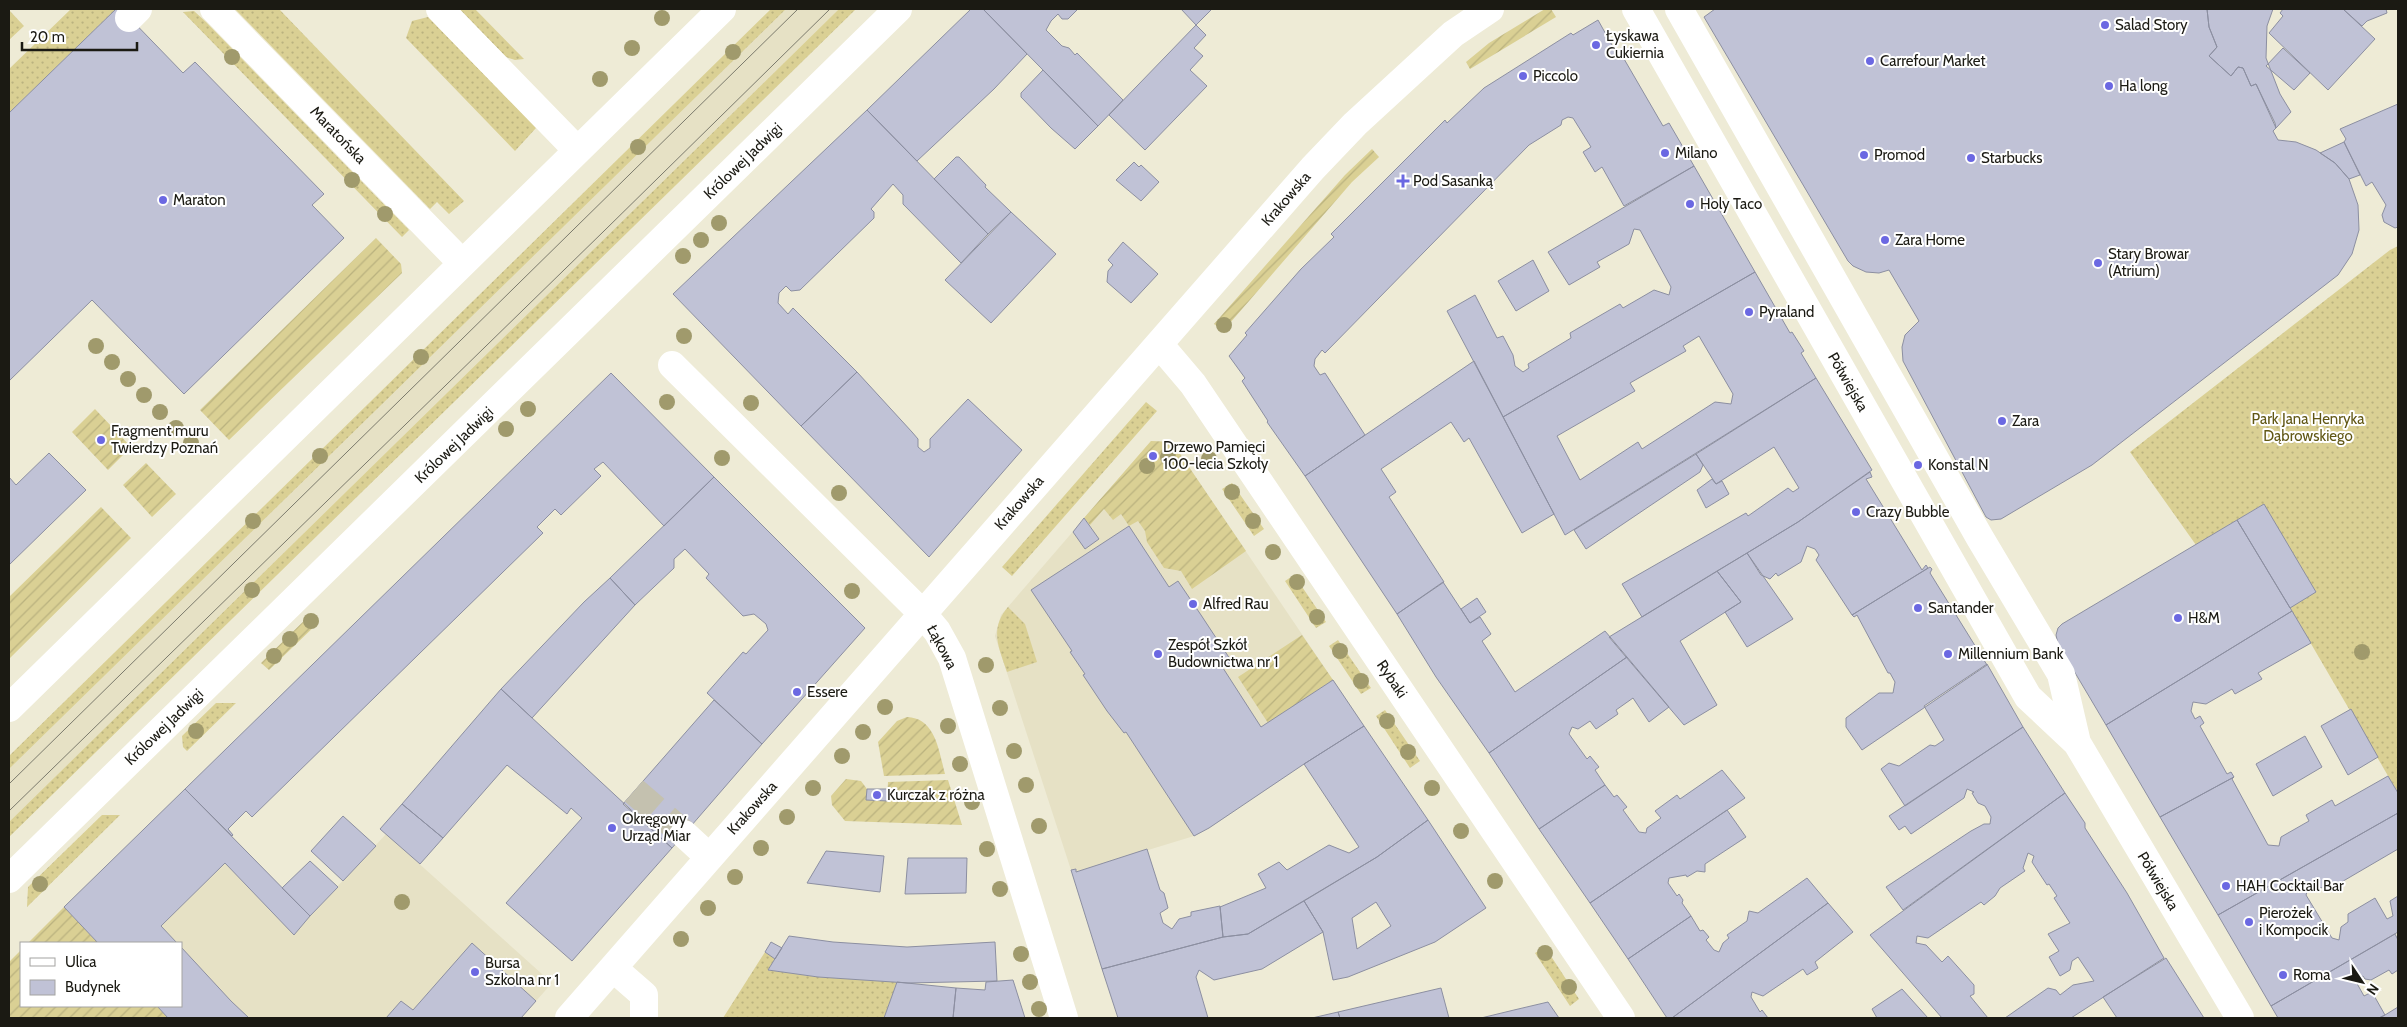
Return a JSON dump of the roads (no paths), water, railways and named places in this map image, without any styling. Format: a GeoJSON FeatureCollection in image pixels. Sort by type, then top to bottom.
{"type":"FeatureCollection","features":[{"type":"Feature","properties":{"kind":"street","name":"Maratońska"},"geometry":{"type":"LineString","coordinates":[[214,9],[462,262]]}},
{"type":"Feature","properties":{"kind":"street"},"geometry":{"type":"LineString","coordinates":[[440,9],[577,150]]}},
{"type":"Feature","properties":{"kind":"street"},"geometry":{"type":"LineString","coordinates":[[9,708],[722,9]]}},
{"type":"Feature","properties":{"kind":"street","name":"Królowej Jadwigi"},"geometry":{"type":"LineString","coordinates":[[9,879],[898,9]]}},
{"type":"Feature","properties":{"kind":"street","name":"Krakowska"},"geometry":{"type":"LineString","coordinates":[[569,1018],[1307,175],[1356,124],[1453,34],[1490,9]]}},
{"type":"Feature","properties":{"kind":"street","name":"Półwiejska"},"geometry":{"type":"LineString","coordinates":[[1636,9],[2028,697],[2077,743],[2240,1018]]}},
{"type":"Feature","properties":{"kind":"street","name":"Półwiejska"},"geometry":{"type":"LineString","coordinates":[[1679,9],[1980,538],[2061,674],[2077,743]]}},
{"type":"Feature","properties":{"kind":"street","name":"Rybaki"},"geometry":{"type":"LineString","coordinates":[[1159,344],[1198,392],[1621,1018]]}},
{"type":"Feature","properties":{"kind":"street","name":"Łąkowa"},"geometry":{"type":"LineString","coordinates":[[672,365],[922,613],[937,632],[952,658],[1064,1018]]}},
{"type":"Feature","properties":{"kind":"street"},"geometry":{"type":"LineString","coordinates":[[684,834],[709,857]]}},
{"type":"Feature","properties":{"kind":"street"},"geometry":{"type":"LineString","coordinates":[[613,968],[644,995],[644,1018]]}},
{"type":"Feature","properties":{"kind":"tunnel"},"geometry":{"type":"LineString","coordinates":[[634,791],[684,834]]}},
{"type":"Feature","properties":{"kind":"tram line"},"geometry":{"type":"LineString","coordinates":[[9,784],[798,9]]}},
{"type":"Feature","properties":{"kind":"tram line"},"geometry":{"type":"LineString","coordinates":[[9,811],[830,9]]}},
{"type":"Feature","properties":{"kind":"place","name":"Salad Story"},"geometry":{"type":"Point","coordinates":[2105,25]}},
{"type":"Feature","properties":{"kind":"place","name":"Łyskawa Cukiernia"},"geometry":{"type":"Point","coordinates":[1596,45]}},
{"type":"Feature","properties":{"kind":"place","name":"Carrefour Market"},"geometry":{"type":"Point","coordinates":[1870,61]}},
{"type":"Feature","properties":{"kind":"place","name":"Piccolo"},"geometry":{"type":"Point","coordinates":[1523,76]}},
{"type":"Feature","properties":{"kind":"place","name":"Ha long"},"geometry":{"type":"Point","coordinates":[2109,86]}},
{"type":"Feature","properties":{"kind":"place","name":"Milano"},"geometry":{"type":"Point","coordinates":[1665,153]}},
{"type":"Feature","properties":{"kind":"place","name":"Promod"},"geometry":{"type":"Point","coordinates":[1864,155]}},
{"type":"Feature","properties":{"kind":"place","name":"Starbucks"},"geometry":{"type":"Point","coordinates":[1971,158]}},
{"type":"Feature","properties":{"kind":"place","name":"Pod Sasanką"},"geometry":{"type":"Point","coordinates":[1403,181]}},
{"type":"Feature","properties":{"kind":"place","name":"Maraton"},"geometry":{"type":"Point","coordinates":[163,200]}},
{"type":"Feature","properties":{"kind":"place","name":"Holy Taco"},"geometry":{"type":"Point","coordinates":[1690,204]}},
{"type":"Feature","properties":{"kind":"place","name":"Zara Home"},"geometry":{"type":"Point","coordinates":[1885,240]}},
{"type":"Feature","properties":{"kind":"place","name":"Stary Browar (Atrium)"},"geometry":{"type":"Point","coordinates":[2098,263]}},
{"type":"Feature","properties":{"kind":"place","name":"Pyraland"},"geometry":{"type":"Point","coordinates":[1749,312]}},
{"type":"Feature","properties":{"kind":"place","name":"Zara"},"geometry":{"type":"Point","coordinates":[2002,421]}},
{"type":"Feature","properties":{"kind":"place","name":"Fragment muru Twierdzy Poznań"},"geometry":{"type":"Point","coordinates":[101,440]}},
{"type":"Feature","properties":{"kind":"place","name":"Drzewo Pamięci 100-lecia Szkoły"},"geometry":{"type":"Point","coordinates":[1153,456]}},
{"type":"Feature","properties":{"kind":"place","name":"Konstal N"},"geometry":{"type":"Point","coordinates":[1918,465]}},
{"type":"Feature","properties":{"kind":"place","name":"Crazy Bubble"},"geometry":{"type":"Point","coordinates":[1856,512]}},
{"type":"Feature","properties":{"kind":"place","name":"Alfred Rau"},"geometry":{"type":"Point","coordinates":[1193,604]}},
{"type":"Feature","properties":{"kind":"place","name":"Santander"},"geometry":{"type":"Point","coordinates":[1918,608]}},
{"type":"Feature","properties":{"kind":"place","name":"H&M"},"geometry":{"type":"Point","coordinates":[2178,618]}},
{"type":"Feature","properties":{"kind":"place","name":"Zespół Szkół Budownictwa nr 1"},"geometry":{"type":"Point","coordinates":[1158,654]}},
{"type":"Feature","properties":{"kind":"place","name":"Millennium Bank"},"geometry":{"type":"Point","coordinates":[1948,654]}},
{"type":"Feature","properties":{"kind":"place","name":"Essere"},"geometry":{"type":"Point","coordinates":[797,692]}},
{"type":"Feature","properties":{"kind":"place","name":"Kurczak z różna"},"geometry":{"type":"Point","coordinates":[877,795]}},
{"type":"Feature","properties":{"kind":"place","name":"Okręgowy Urząd Miar"},"geometry":{"type":"Point","coordinates":[612,828]}},
{"type":"Feature","properties":{"kind":"place","name":"HAH Cocktail Bar"},"geometry":{"type":"Point","coordinates":[2226,886]}},
{"type":"Feature","properties":{"kind":"place","name":"Pierożek i Kompocik"},"geometry":{"type":"Point","coordinates":[2249,922]}},
{"type":"Feature","properties":{"kind":"place","name":"Bursa Szkolna nr 1"},"geometry":{"type":"Point","coordinates":[475,972]}},
{"type":"Feature","properties":{"kind":"place","name":"Roma"},"geometry":{"type":"Point","coordinates":[2283,975]}},
{"type":"Feature","properties":{"kind":"park label","name":"Park Jana Henryka Dąbrowskiego"},"geometry":{"type":"Point","coordinates":[2308,428]}}]}
